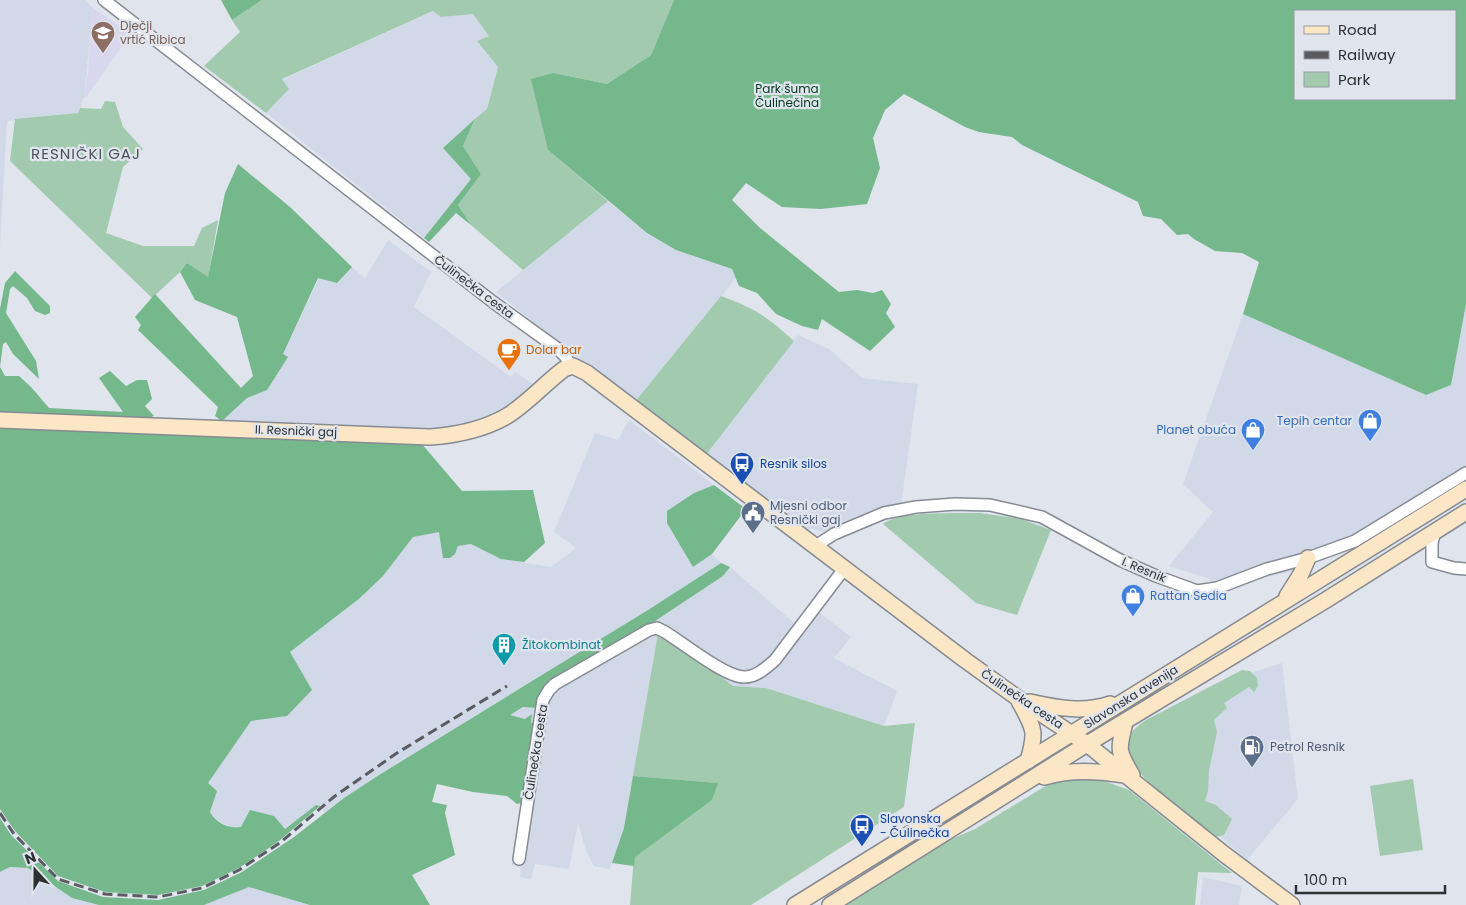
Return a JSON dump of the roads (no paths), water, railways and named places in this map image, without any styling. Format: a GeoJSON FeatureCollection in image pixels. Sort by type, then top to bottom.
{"type":"FeatureCollection","features":[{"type":"Feature","properties":{"kind":"main road","name":"II. Resnički gaj"},"geometry":{"type":"LineString","coordinates":[[0,420],[430,437],[455,435],[492,424],[508,415],[558,373],[570,366]]}},
{"type":"Feature","properties":{"kind":"main road","name":"Čulinečka cesta"},"geometry":{"type":"LineString","coordinates":[[570,366],[587,373],[814,547],[1019,699],[1087,744],[1288,904]]}},
{"type":"Feature","properties":{"kind":"main road","name":"Slavonska avenija"},"geometry":{"type":"LineString","coordinates":[[795,905],[1466,489]]}},
{"type":"Feature","properties":{"kind":"main road","name":"Slavonska avenija"},"geometry":{"type":"LineString","coordinates":[[830,905],[1087,744],[1326,600],[1466,512]]}},
{"type":"Feature","properties":{"kind":"main road"},"geometry":{"type":"LineString","coordinates":[[1283,601],[1301,574],[1308,558]]}},
{"type":"Feature","properties":{"kind":"main road"},"geometry":{"type":"LineString","coordinates":[[1019,699],[1047,706],[1075,709],[1098,708],[1132,697]]}},
{"type":"Feature","properties":{"kind":"main road"},"geometry":{"type":"LineString","coordinates":[[1019,699],[1033,730],[1034,739],[1028,761]]}},
{"type":"Feature","properties":{"kind":"main road"},"geometry":{"type":"LineString","coordinates":[[1125,722],[1119,743],[1120,752],[1132,779]]}},
{"type":"Feature","properties":{"kind":"main road"},"geometry":{"type":"LineString","coordinates":[[1028,782],[1069,771],[1099,771],[1132,779]]}},
{"type":"Feature","properties":{"kind":"street","name":"Čulinečka cesta"},"geometry":{"type":"LineString","coordinates":[[104,0],[493,302],[558,349],[565,356],[570,366]]}},
{"type":"Feature","properties":{"kind":"street","name":"I. Resnik"},"geometry":{"type":"LineString","coordinates":[[814,547],[834,534],[884,513],[916,507],[955,504],[990,505],[1042,516],[1120,560],[1197,591],[1217,588],[1267,569],[1308,558],[1355,541],[1466,473]]}},
{"type":"Feature","properties":{"kind":"street"},"geometry":{"type":"LineString","coordinates":[[1435,531],[1432,543],[1432,562],[1454,568],[1466,568]]}},
{"type":"Feature","properties":{"kind":"street","name":"Čulinečka cesta"},"geometry":{"type":"LineString","coordinates":[[519,859],[543,700],[548,690],[649,630],[656,628],[729,674],[744,677],[761,672],[774,660],[844,569]]}},
{"type":"Feature","properties":{"kind":"railway"},"geometry":{"type":"LineString","coordinates":[[0,813],[14,834],[58,879],[105,894],[158,897],[202,888],[239,870],[281,842],[335,796],[397,753],[507,686]]}},
{"type":"Feature","properties":{"kind":"place","name":"Dječji vrtić Ribica"},"geometry":{"type":"Point","coordinates":[103,54]}},
{"type":"Feature","properties":{"kind":"place","name":"Dolar bar"},"geometry":{"type":"Point","coordinates":[509,371]}},
{"type":"Feature","properties":{"kind":"place","name":"Tepih centar"},"geometry":{"type":"Point","coordinates":[1370,442]}},
{"type":"Feature","properties":{"kind":"place","name":"Planet obuća"},"geometry":{"type":"Point","coordinates":[1253,451]}},
{"type":"Feature","properties":{"kind":"place","name":"Resnik silos"},"geometry":{"type":"Point","coordinates":[742,485]}},
{"type":"Feature","properties":{"kind":"place","name":"Mjesni odbor Resnički gaj"},"geometry":{"type":"Point","coordinates":[753,534]}},
{"type":"Feature","properties":{"kind":"place","name":"Rattan Sedia"},"geometry":{"type":"Point","coordinates":[1133,617]}},
{"type":"Feature","properties":{"kind":"place","name":"Žitokombinat"},"geometry":{"type":"Point","coordinates":[504,666]}},
{"type":"Feature","properties":{"kind":"place","name":"Petrol Resnik"},"geometry":{"type":"Point","coordinates":[1252,768]}},
{"type":"Feature","properties":{"kind":"place","name":"Slavonska - Čulinečka"},"geometry":{"type":"Point","coordinates":[862,847]}},
{"type":"Feature","properties":{"kind":"district","name":"RESNIČKI GAJ"},"geometry":{"type":"Point","coordinates":[86,154]}},
{"type":"Feature","properties":{"kind":"park label","name":"Park šuma Čulinečina"},"geometry":{"type":"Point","coordinates":[787,96]}}]}
